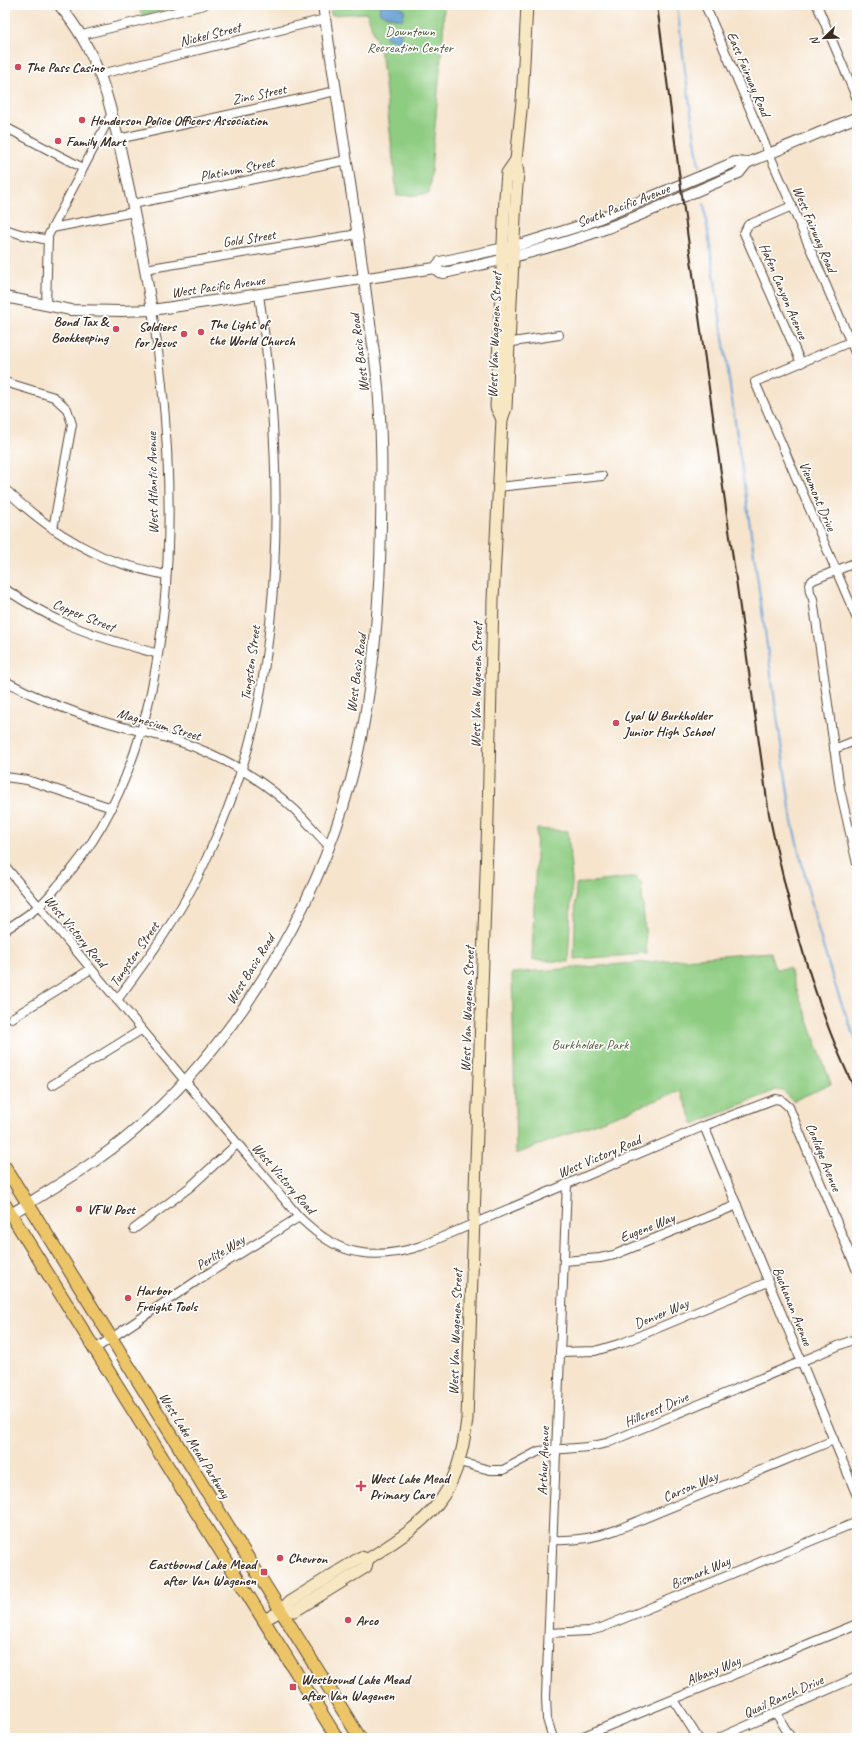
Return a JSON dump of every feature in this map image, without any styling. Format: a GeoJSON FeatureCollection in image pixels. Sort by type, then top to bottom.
{"type":"FeatureCollection","features":[{"type":"Feature","properties":{"kind":"main road","name":"West Van Wagenen Street"},"geometry":{"type":"LineString","coordinates":[[264,1620],[281,1611],[295,1611],[366,1567],[368,1559],[410,1532],[428,1516],[447,1491],[459,1462],[465,1440],[475,1224],[493,600],[502,419],[506,408],[504,343],[508,253],[507,173],[516,160],[522,101],[527,5]]}},
{"type":"Feature","properties":{"kind":"main road","name":"West Lake Mead Parkway"},"geometry":{"type":"LineString","coordinates":[[5,1167],[360,1738]]}},
{"type":"Feature","properties":{"kind":"main road"},"geometry":{"type":"LineString","coordinates":[[8,1209],[337,1738]]}},
{"type":"Feature","properties":{"kind":"street","name":"West Atlantic Avenue"},"geometry":{"type":"LineString","coordinates":[[5,930],[39,907],[74,868],[98,835],[122,788],[142,731],[153,687],[166,575],[168,506],[166,424],[162,372],[134,208],[112,113],[101,74],[82,36],[58,5]]}},
{"type":"Feature","properties":{"kind":"street"},"geometry":{"type":"LineString","coordinates":[[82,36],[204,5]]}},
{"type":"Feature","properties":{"kind":"street","name":"West Basic Road"},"geometry":{"type":"LineString","coordinates":[[8,1209],[28,1204],[119,1144],[166,1102],[224,1036],[256,989],[294,924],[315,879],[342,807],[360,741],[371,677],[377,619],[382,463],[378,386],[358,234],[323,5]]}},
{"type":"Feature","properties":{"kind":"street","name":"East Fairway Road"},"geometry":{"type":"LineString","coordinates":[[705,5],[769,154]]}},
{"type":"Feature","properties":{"kind":"street"},"geometry":{"type":"LineString","coordinates":[[817,5],[857,99]]}},
{"type":"Feature","properties":{"kind":"street","name":"Nickel Street"},"geometry":{"type":"LineString","coordinates":[[101,74],[325,19]]}},
{"type":"Feature","properties":{"kind":"street","name":"Zinc Street"},"geometry":{"type":"LineString","coordinates":[[118,139],[336,91]]}},
{"type":"Feature","properties":{"kind":"street"},"geometry":{"type":"LineString","coordinates":[[46,306],[48,240],[52,228],[112,113]]}},
{"type":"Feature","properties":{"kind":"street","name":"South Pacific Avenue"},"geometry":{"type":"LineString","coordinates":[[508,253],[607,216],[735,162],[747,164],[857,117]]}},
{"type":"Feature","properties":{"kind":"street"},"geometry":{"type":"LineString","coordinates":[[5,127],[83,168]]}},
{"type":"Feature","properties":{"kind":"street","name":"West Fairway Road"},"geometry":{"type":"LineString","coordinates":[[769,154],[854,341],[857,357]]}},
{"type":"Feature","properties":{"kind":"street","name":"Platinum Street"},"geometry":{"type":"LineString","coordinates":[[52,228],[347,160]]}},
{"type":"Feature","properties":{"kind":"street","name":"Hafen Canyon Avenue"},"geometry":{"type":"LineString","coordinates":[[792,206],[751,224],[745,229],[746,236],[800,363]]}},
{"type":"Feature","properties":{"kind":"street"},"geometry":{"type":"LineString","coordinates":[[5,229],[48,240]]}},
{"type":"Feature","properties":{"kind":"street","name":"Gold Street"},"geometry":{"type":"LineString","coordinates":[[145,269],[358,234]]}},
{"type":"Feature","properties":{"kind":"street","name":"West Pacific Avenue"},"geometry":{"type":"LineString","coordinates":[[5,297],[71,310],[152,310],[435,268],[440,262],[508,253]]}},
{"type":"Feature","properties":{"kind":"street","name":"Tungsten Street"},"geometry":{"type":"LineString","coordinates":[[117,1000],[160,943],[205,863],[224,819],[242,770],[253,727],[265,665],[273,586],[275,508],[273,422],[264,327],[259,295]]}},
{"type":"Feature","properties":{"kind":"street"},"geometry":{"type":"LineString","coordinates":[[504,343],[559,335]]}},
{"type":"Feature","properties":{"kind":"street"},"geometry":{"type":"LineString","coordinates":[[800,363],[854,341]]}},
{"type":"Feature","properties":{"kind":"street","name":"Viewmont Drive"},"geometry":{"type":"LineString","coordinates":[[800,363],[755,382],[857,619]]}},
{"type":"Feature","properties":{"kind":"street"},"geometry":{"type":"LineString","coordinates":[[5,382],[54,397],[67,409],[72,424],[53,529]]}},
{"type":"Feature","properties":{"kind":"street"},"geometry":{"type":"LineString","coordinates":[[499,487],[602,476]]}},
{"type":"Feature","properties":{"kind":"street"},"geometry":{"type":"LineString","coordinates":[[5,489],[53,529],[102,556],[130,566],[166,575]]}},
{"type":"Feature","properties":{"kind":"street"},"geometry":{"type":"LineString","coordinates":[[857,562],[813,580],[809,584],[813,599],[840,789],[857,864]]}},
{"type":"Feature","properties":{"kind":"street","name":"Copper Street"},"geometry":{"type":"LineString","coordinates":[[5,589],[41,612],[67,624],[104,639],[158,654]]}},
{"type":"Feature","properties":{"kind":"street","name":"Magnesium Street"},"geometry":{"type":"LineString","coordinates":[[5,682],[47,702],[109,723],[172,739],[198,748],[242,770],[273,792],[295,811],[328,846]]}},
{"type":"Feature","properties":{"kind":"street"},"geometry":{"type":"LineString","coordinates":[[834,750],[857,740]]}},
{"type":"Feature","properties":{"kind":"street"},"geometry":{"type":"LineString","coordinates":[[5,777],[27,780],[112,808]]}},
{"type":"Feature","properties":{"kind":"street","name":"West Victory Road"},"geometry":{"type":"LineString","coordinates":[[5,866],[299,1217],[326,1240],[345,1249],[377,1255],[402,1252],[475,1224],[704,1126],[775,1099],[782,1100]]}},
{"type":"Feature","properties":{"kind":"street"},"geometry":{"type":"LineString","coordinates":[[12,1018],[91,969]]}},
{"type":"Feature","properties":{"kind":"street"},"geometry":{"type":"LineString","coordinates":[[52,1085],[141,1030]]}},
{"type":"Feature","properties":{"kind":"street","name":"Coolidge Avenue"},"geometry":{"type":"LineString","coordinates":[[782,1100],[790,1107],[857,1271]]}},
{"type":"Feature","properties":{"kind":"street","name":"Buchanan Avenue"},"geometry":{"type":"LineString","coordinates":[[704,1126],[857,1496]]}},
{"type":"Feature","properties":{"kind":"street"},"geometry":{"type":"LineString","coordinates":[[134,1229],[190,1187],[237,1144]]}},
{"type":"Feature","properties":{"kind":"street","name":"Arthur Avenue"},"geometry":{"type":"LineString","coordinates":[[553,1738],[547,1719],[546,1697],[567,1184]]}},
{"type":"Feature","properties":{"kind":"street","name":"Eugene Way"},"geometry":{"type":"LineString","coordinates":[[564,1261],[600,1258],[614,1255],[737,1205]]}},
{"type":"Feature","properties":{"kind":"street","name":"Perlite Way"},"geometry":{"type":"LineString","coordinates":[[95,1349],[201,1278],[299,1217]]}},
{"type":"Feature","properties":{"kind":"street","name":"Denver Way"},"geometry":{"type":"LineString","coordinates":[[560,1352],[595,1351],[622,1344],[768,1282]]}},
{"type":"Feature","properties":{"kind":"street","name":"Hillcrest Drive"},"geometry":{"type":"LineString","coordinates":[[459,1462],[490,1470],[503,1470],[539,1451],[588,1447],[616,1440],[857,1338]]}},
{"type":"Feature","properties":{"kind":"street","name":"Carson Way"},"geometry":{"type":"LineString","coordinates":[[553,1540],[573,1541],[594,1538],[834,1440]]}},
{"type":"Feature","properties":{"kind":"street","name":"Bismark Way"},"geometry":{"type":"LineString","coordinates":[[549,1633],[601,1628],[857,1522]]}},
{"type":"Feature","properties":{"kind":"street","name":"Albany Way"},"geometry":{"type":"LineString","coordinates":[[579,1738],[857,1624]]}},
{"type":"Feature","properties":{"kind":"street","name":"Quail Ranch Drive"},"geometry":{"type":"LineString","coordinates":[[719,1738],[857,1677]]}},
{"type":"Feature","properties":{"kind":"street"},"geometry":{"type":"LineString","coordinates":[[674,1700],[698,1738]]}},
{"type":"Feature","properties":{"kind":"street"},"geometry":{"type":"LineString","coordinates":[[776,1713],[791,1738]]}},
{"type":"Feature","properties":{"kind":"green space"},"geometry":{"type":"Polygon","coordinates":[[[138,5],[164,5],[163,11],[142,16],[138,5]]]}},
{"type":"Feature","properties":{"kind":"green space","name":"Downtown Recreation Center"},"geometry":{"type":"Polygon","coordinates":[[[330,5],[444,5],[443,36],[429,194],[397,196],[382,58],[367,13],[331,15],[330,5]]]}},
{"type":"Feature","properties":{"kind":"green space"},"geometry":{"type":"Polygon","coordinates":[[[537,829],[568,831],[572,882],[568,962],[532,960],[537,829]]]}},
{"type":"Feature","properties":{"kind":"green space"},"geometry":{"type":"Polygon","coordinates":[[[636,877],[641,882],[647,954],[574,959],[576,884],[636,877]]]}},
{"type":"Feature","properties":{"kind":"green space","name":"Burkholder Park"},"geometry":{"type":"Polygon","coordinates":[[[770,952],[775,969],[789,968],[831,1084],[793,1101],[783,1091],[776,1090],[694,1124],[680,1091],[516,1154],[512,973],[770,952]]]}},
{"type":"Feature","properties":{"kind":"water"},"geometry":{"type":"Polygon","coordinates":[[[380,5],[397,5],[405,10],[402,20],[381,14],[379,11],[380,5]]]}},
{"type":"Feature","properties":{"kind":"water"},"geometry":{"type":"Polygon","coordinates":[[[389,28],[402,32],[399,42],[386,38],[389,28]]]}},
{"type":"Feature","properties":{"kind":"waterway"},"geometry":{"type":"LineString","coordinates":[[677,5],[699,166]]}},
{"type":"Feature","properties":{"kind":"waterway"},"geometry":{"type":"LineString","coordinates":[[704,204],[792,821],[827,961],[857,1042]]}},
{"type":"Feature","properties":{"kind":"railway"},"geometry":{"type":"LineString","coordinates":[[657,5],[683,203],[769,814],[785,886],[804,957],[828,1026],[857,1094]]}},
{"type":"Feature","properties":{"kind":"place","name":"The Pass Casino"},"geometry":{"type":"Point","coordinates":[18,67]}},
{"type":"Feature","properties":{"kind":"place","name":"Henderson Police Officers Association"},"geometry":{"type":"Point","coordinates":[82,120]}},
{"type":"Feature","properties":{"kind":"place","name":"Family Mart"},"geometry":{"type":"Point","coordinates":[58,141]}},
{"type":"Feature","properties":{"kind":"place","name":"Bond Tax & Bookkeeping"},"geometry":{"type":"Point","coordinates":[116,329]}},
{"type":"Feature","properties":{"kind":"place","name":"The Light of the World Church"},"geometry":{"type":"Point","coordinates":[201,332]}},
{"type":"Feature","properties":{"kind":"place","name":"Soldiers for Jesus"},"geometry":{"type":"Point","coordinates":[184,334]}},
{"type":"Feature","properties":{"kind":"place","name":"Lyal W Burkholder Junior High School"},"geometry":{"type":"Point","coordinates":[616,723]}},
{"type":"Feature","properties":{"kind":"place","name":"VFW Post"},"geometry":{"type":"Point","coordinates":[79,1209]}},
{"type":"Feature","properties":{"kind":"place","name":"Harbor Freight Tools"},"geometry":{"type":"Point","coordinates":[128,1298]}},
{"type":"Feature","properties":{"kind":"place","name":"West Lake Mead Primary Care"},"geometry":{"type":"Point","coordinates":[361,1486]}},
{"type":"Feature","properties":{"kind":"place","name":"Chevron"},"geometry":{"type":"Point","coordinates":[280,1558]}},
{"type":"Feature","properties":{"kind":"place","name":"Eastbound Lake Mead after Van Wagenen"},"geometry":{"type":"Point","coordinates":[264,1572]}},
{"type":"Feature","properties":{"kind":"place","name":"Arco"},"geometry":{"type":"Point","coordinates":[348,1620]}},
{"type":"Feature","properties":{"kind":"place","name":"Westbound Lake Mead after Van Wagenen"},"geometry":{"type":"Point","coordinates":[293,1687]}}]}
